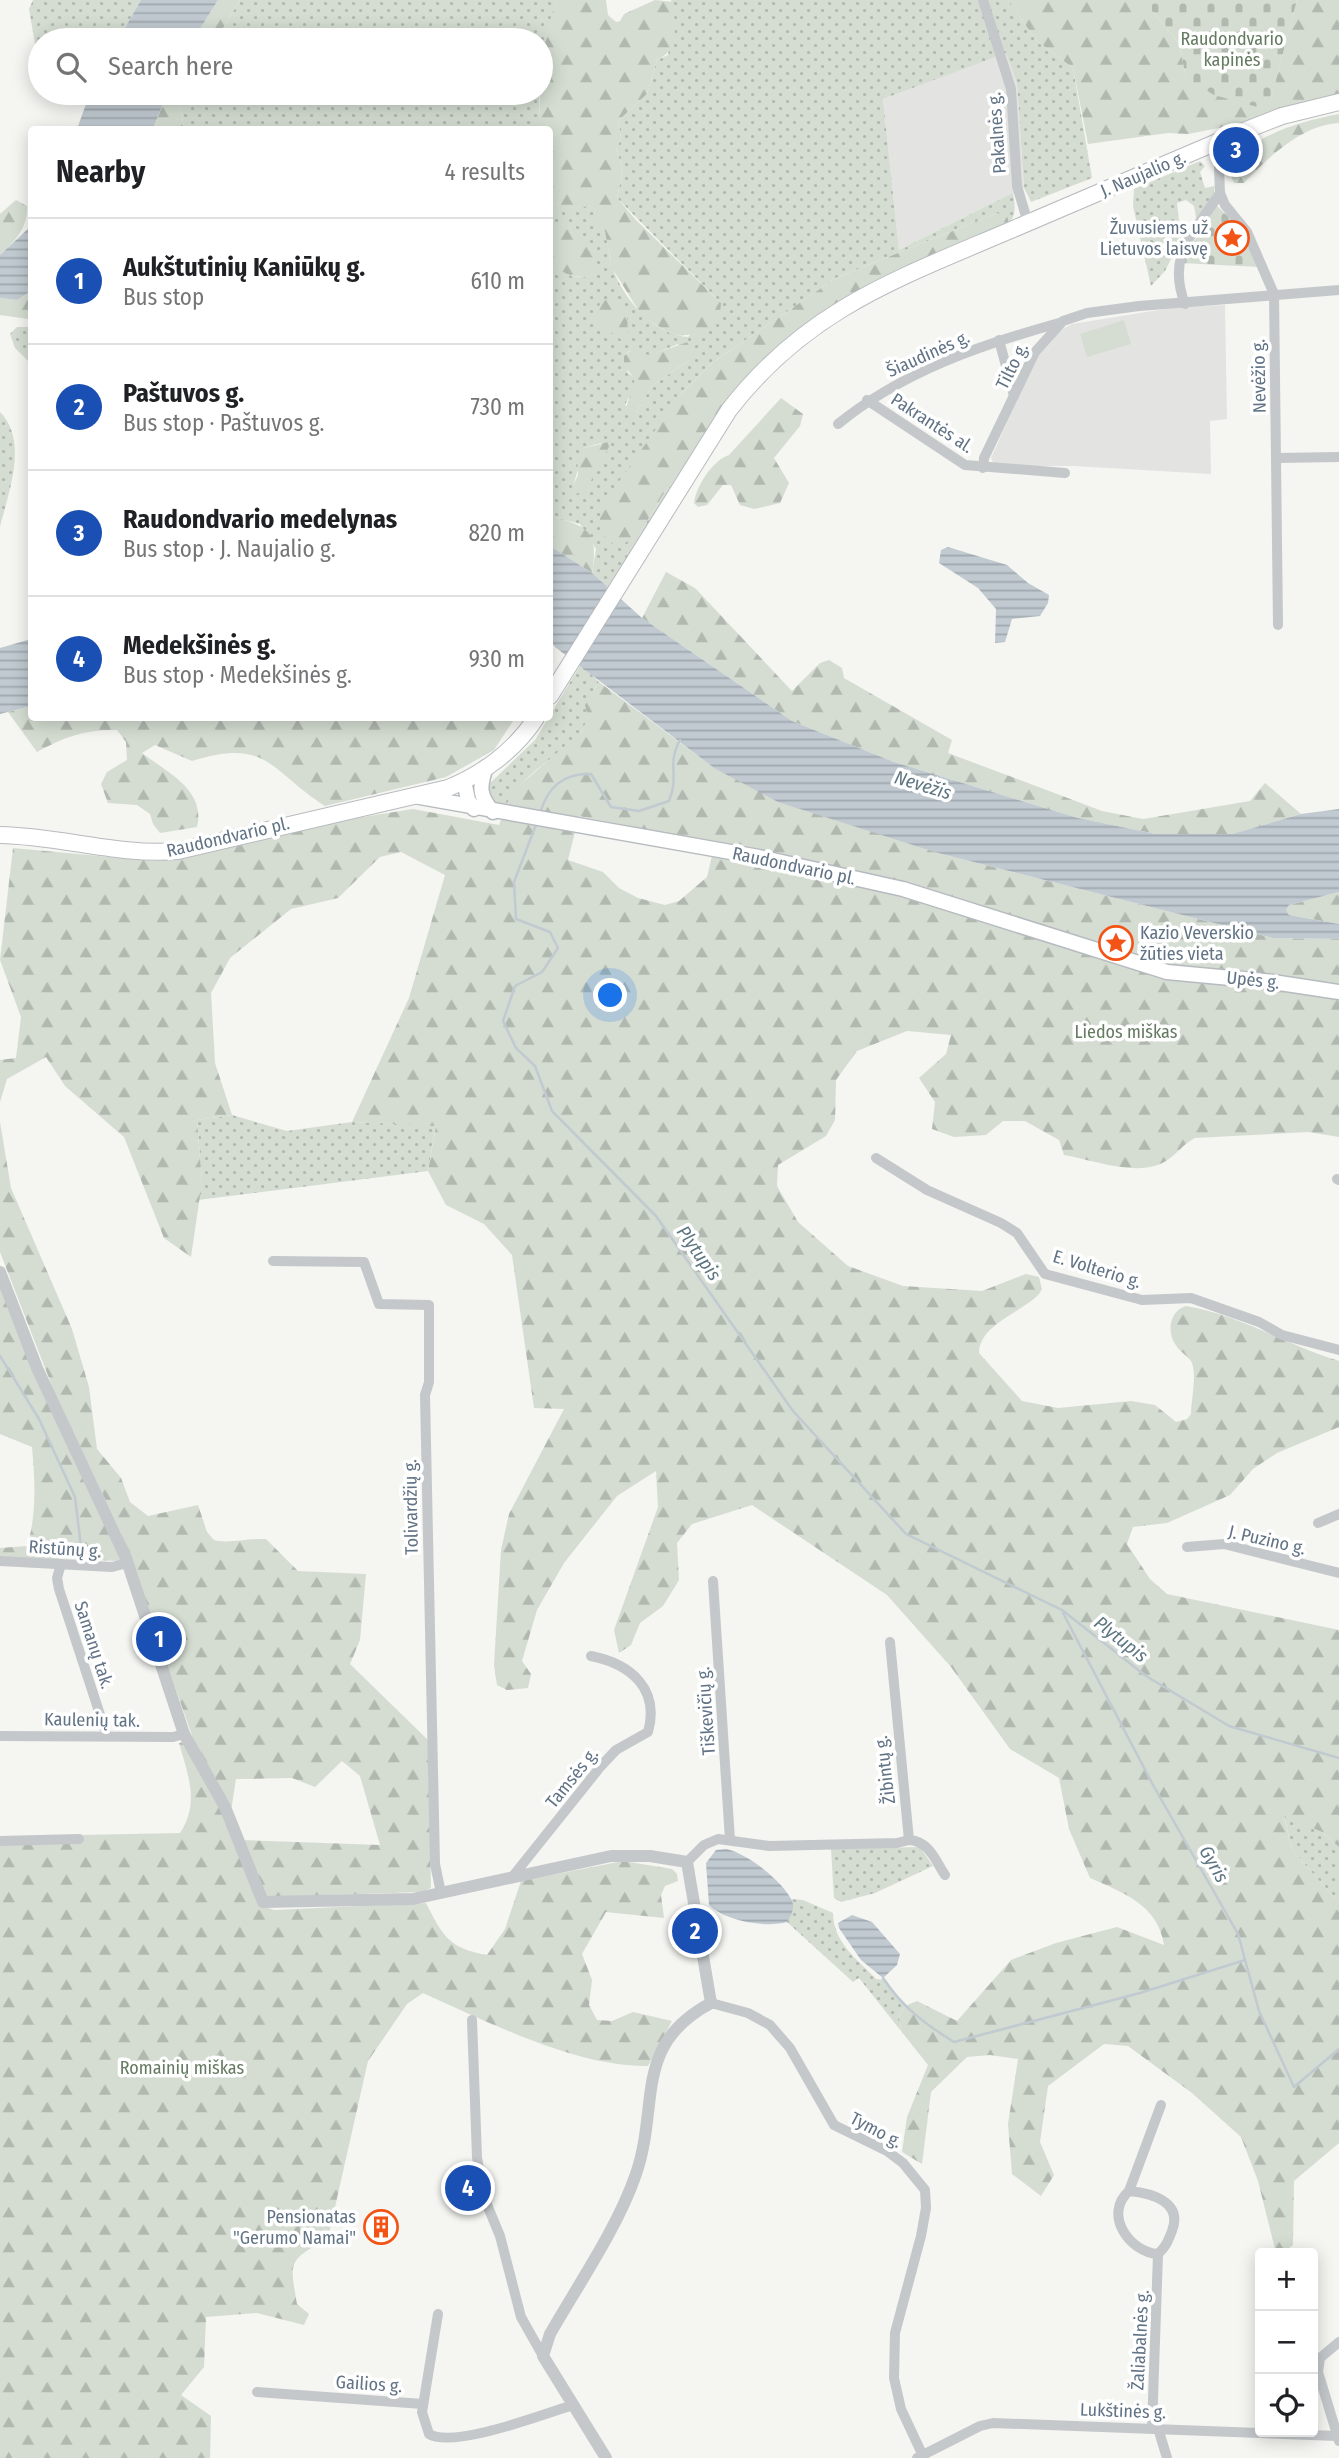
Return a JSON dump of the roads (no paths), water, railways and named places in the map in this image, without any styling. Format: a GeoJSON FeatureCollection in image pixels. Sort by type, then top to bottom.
{"type":"FeatureCollection","features":[{"type":"Feature","properties":{"kind":"main road","name":"J. Naujalio g."},"geometry":{"type":"LineString","coordinates":[[553,690],[729,410],[758,375],[796,339],[863,295],[1282,116],[1339,102]]}},
{"type":"Feature","properties":{"kind":"main road"},"geometry":{"type":"LineString","coordinates":[[464,781],[486,767],[522,737],[534,721]]}},
{"type":"Feature","properties":{"kind":"main road"},"geometry":{"type":"LineString","coordinates":[[486,767],[480,791],[483,801],[493,812]]}},
{"type":"Feature","properties":{"kind":"main road"},"geometry":{"type":"LineString","coordinates":[[464,781],[480,791]]}},
{"type":"Feature","properties":{"kind":"main road"},"geometry":{"type":"LineString","coordinates":[[464,781],[468,800],[474,809]]}},
{"type":"Feature","properties":{"kind":"main road","name":"Raudondvario pl."},"geometry":{"type":"LineString","coordinates":[[0,835],[40,837],[134,852],[178,851],[412,796],[464,781]]}},
{"type":"Feature","properties":{"kind":"main road","name":"Raudondvario pl."},"geometry":{"type":"LineString","coordinates":[[412,796],[759,857],[902,889],[1167,972]]}},
{"type":"Feature","properties":{"kind":"main road","name":"Upės g."},"geometry":{"type":"LineString","coordinates":[[1167,972],[1273,982],[1339,992]]}},
{"type":"Feature","properties":{"kind":"street","name":"Pakalnės g."},"geometry":{"type":"LineString","coordinates":[[983,0],[1010,89],[1017,186],[1028,223]]}},
{"type":"Feature","properties":{"kind":"street"},"geometry":{"type":"LineString","coordinates":[[1185,304],[1177,282],[1178,261],[1220,193],[1218,142]]}},
{"type":"Feature","properties":{"kind":"street","name":"Nevėžio g."},"geometry":{"type":"LineString","coordinates":[[1220,193],[1250,238],[1274,295],[1278,625]]}},
{"type":"Feature","properties":{"kind":"street"},"geometry":{"type":"LineString","coordinates":[[1063,321],[1087,313],[1339,290]]}},
{"type":"Feature","properties":{"kind":"street","name":"Šiaudinės g."},"geometry":{"type":"LineString","coordinates":[[838,424],[867,400],[912,375],[999,340],[1063,321]]}},
{"type":"Feature","properties":{"kind":"street","name":"Tilto g."},"geometry":{"type":"LineString","coordinates":[[983,468],[984,458],[1035,352],[1063,321]]}},
{"type":"Feature","properties":{"kind":"street"},"geometry":{"type":"LineString","coordinates":[[999,340],[1014,396]]}},
{"type":"Feature","properties":{"kind":"street","name":"Pakrantės al."},"geometry":{"type":"LineString","coordinates":[[867,400],[965,465],[1065,473]]}},
{"type":"Feature","properties":{"kind":"street"},"geometry":{"type":"LineString","coordinates":[[1276,458],[1339,457]]}},
{"type":"Feature","properties":{"kind":"street","name":"E. Volterio g."},"geometry":{"type":"LineString","coordinates":[[876,1158],[927,1190],[1001,1223],[1017,1233],[1045,1274],[1142,1300],[1191,1298],[1259,1322],[1282,1335],[1339,1350]]}},
{"type":"Feature","properties":{"kind":"street","name":"Tolivardžių g."},"geometry":{"type":"LineString","coordinates":[[273,1261],[364,1262],[379,1304],[429,1305],[429,1382],[425,1395],[426,1496],[435,1852],[441,1893]]}},
{"type":"Feature","properties":{"kind":"street"},"geometry":{"type":"LineString","coordinates":[[0,1272],[37,1368],[127,1563],[184,1734],[226,1807],[262,1902],[389,1900],[441,1893],[611,1856],[650,1856],[687,1862]]}},
{"type":"Feature","properties":{"kind":"street"},"geometry":{"type":"LineString","coordinates":[[1318,1523],[1339,1514]]}},
{"type":"Feature","properties":{"kind":"street","name":"J. Puzino g."},"geometry":{"type":"LineString","coordinates":[[1187,1547],[1224,1544],[1339,1573]]}},
{"type":"Feature","properties":{"kind":"street","name":"Ristūnų g."},"geometry":{"type":"LineString","coordinates":[[0,1561],[112,1567],[127,1563]]}},
{"type":"Feature","properties":{"kind":"street","name":"Samanų tak."},"geometry":{"type":"LineString","coordinates":[[61,1564],[57,1578],[59,1589],[107,1736]]}},
{"type":"Feature","properties":{"kind":"street","name":"Tiškevičių g."},"geometry":{"type":"LineString","coordinates":[[713,1581],[730,1840]]}},
{"type":"Feature","properties":{"kind":"street","name":"Žibintų g."},"geometry":{"type":"LineString","coordinates":[[890,1642],[909,1840]]}},
{"type":"Feature","properties":{"kind":"street","name":"Tamsės g."},"geometry":{"type":"LineString","coordinates":[[513,1876],[601,1766],[616,1750],[648,1732],[652,1707],[644,1686],[617,1664],[592,1656]]}},
{"type":"Feature","properties":{"kind":"street","name":"Kaulenių tak."},"geometry":{"type":"LineString","coordinates":[[0,1736],[173,1737],[184,1734]]}},
{"type":"Feature","properties":{"kind":"street"},"geometry":{"type":"LineString","coordinates":[[0,1841],[79,1839]]}},
{"type":"Feature","properties":{"kind":"street"},"geometry":{"type":"LineString","coordinates":[[687,1862],[704,1845],[718,1839],[793,1847],[920,1840],[927,1846],[945,1875]]}},
{"type":"Feature","properties":{"kind":"street"},"geometry":{"type":"LineString","coordinates":[[544,2356],[550,2334],[636,2174],[653,2076],[661,2048],[687,2017],[711,2003],[687,1862]]}},
{"type":"Feature","properties":{"kind":"street","name":"Tymo g."},"geometry":{"type":"LineString","coordinates":[[711,2003],[748,2013],[770,2025],[790,2048],[834,2125],[887,2151],[903,2163],[925,2190],[926,2208],[921,2235],[895,2333],[894,2378],[901,2409],[921,2457]]}},
{"type":"Feature","properties":{"kind":"street"},"geometry":{"type":"LineString","coordinates":[[471,2021],[477,2157],[483,2195],[500,2236],[521,2317],[606,2458]]}},
{"type":"Feature","properties":{"kind":"street"},"geometry":{"type":"LineString","coordinates":[[1158,2254],[1127,2239],[1121,2231],[1119,2220],[1121,2200],[1129,2191],[1161,2105]]}},
{"type":"Feature","properties":{"kind":"street","name":"Žaliabalnės g."},"geometry":{"type":"LineString","coordinates":[[1129,2191],[1160,2199],[1174,2210],[1175,2223],[1167,2246],[1158,2254],[1155,2428],[1167,2458]]}},
{"type":"Feature","properties":{"kind":"street"},"geometry":{"type":"LineString","coordinates":[[423,2404],[438,2314]]}},
{"type":"Feature","properties":{"kind":"street"},"geometry":{"type":"LineString","coordinates":[[1338,2439],[1318,2372],[1320,2358],[1339,2342]]}},
{"type":"Feature","properties":{"kind":"street","name":"Gailios g."},"geometry":{"type":"LineString","coordinates":[[257,2392],[423,2404],[425,2428],[436,2438],[492,2431],[573,2405]]}},
{"type":"Feature","properties":{"kind":"street","name":"Lukštinės g."},"geometry":{"type":"LineString","coordinates":[[921,2457],[980,2426],[993,2423],[1155,2428],[1338,2439]]}},
{"type":"Feature","properties":{"kind":"water"},"geometry":{"type":"Polygon","coordinates":[[[141,0],[218,0],[200,28],[125,28],[141,0]]]}},
{"type":"Feature","properties":{"kind":"water"},"geometry":{"type":"Polygon","coordinates":[[[86,105],[162,105],[154,126],[78,126],[86,105]]]}},
{"type":"Feature","properties":{"kind":"water"},"geometry":{"type":"Polygon","coordinates":[[[28,229],[28,293],[17,300],[0,298],[0,255],[28,229]]]}},
{"type":"Feature","properties":{"kind":"water"},"geometry":{"type":"Polygon","coordinates":[[[948,547],[1007,565],[1028,583],[1049,595],[1048,603],[1040,616],[1012,619],[1005,642],[995,643],[996,609],[978,588],[939,563],[941,550],[948,547]]]}},
{"type":"Feature","properties":{"kind":"water","name":"Nevėžis"},"geometry":{"type":"Polygon","coordinates":[[[553,548],[592,573],[642,618],[792,721],[894,762],[1078,818],[1156,834],[1232,834],[1301,814],[1339,809],[1339,892],[1289,905],[1286,910],[1289,915],[1339,924],[1339,939],[1273,938],[938,853],[778,802],[714,768],[555,647],[553,548]]]}},
{"type":"Feature","properties":{"kind":"water"},"geometry":{"type":"Polygon","coordinates":[[[28,640],[28,707],[0,714],[0,648],[28,640]]]}},
{"type":"Feature","properties":{"kind":"water"},"geometry":{"type":"Polygon","coordinates":[[[726,1849],[754,1862],[788,1893],[793,1904],[787,1922],[746,1922],[716,1911],[709,1905],[706,1863],[716,1850],[726,1849]]]}},
{"type":"Feature","properties":{"kind":"water"},"geometry":{"type":"Polygon","coordinates":[[[852,1915],[872,1922],[900,1954],[897,1965],[883,1978],[861,1960],[839,1928],[838,1923],[852,1915]]]}},
{"type":"Feature","properties":{"kind":"waterway","name":"Plytupis"},"geometry":{"type":"LineString","coordinates":[[540,813],[547,796],[558,783],[581,774],[591,774],[611,807],[639,811],[669,801],[674,757],[680,740]]}},
{"type":"Feature","properties":{"kind":"waterway","name":"Plytupis"},"geometry":{"type":"LineString","coordinates":[[537,822],[514,882],[516,919],[550,932],[558,948],[542,972],[515,986],[503,1021],[516,1048],[535,1066],[552,1111],[656,1216],[793,1411],[906,1534],[1062,1610],[1146,1676],[1229,1726],[1339,1758]]}},
{"type":"Feature","properties":{"kind":"waterway"},"geometry":{"type":"LineString","coordinates":[[0,1356],[39,1419],[75,1497],[82,1555]]}},
{"type":"Feature","properties":{"kind":"waterway","name":"Gyris"},"geometry":{"type":"LineString","coordinates":[[1063,1613],[1153,1785],[1238,1934],[1259,2011],[1294,2087],[1339,2049]]}},
{"type":"Feature","properties":{"kind":"waterway"},"geometry":{"type":"LineString","coordinates":[[883,1978],[915,2014],[954,2042],[1140,1993],[1245,1960]]}},
{"type":"Feature","properties":{"kind":"place","name":"Raudondvario medelynas"},"geometry":{"type":"Point","coordinates":[1236,150]}},
{"type":"Feature","properties":{"kind":"place","name":"Žuvusiems už Lietuvos laisvę"},"geometry":{"type":"Point","coordinates":[1232,238]}},
{"type":"Feature","properties":{"kind":"place","name":"Kazio Veverskio žūties vieta"},"geometry":{"type":"Point","coordinates":[1116,943]}},
{"type":"Feature","properties":{"kind":"place","name":"Aukštutinių Kaniūkų g."},"geometry":{"type":"Point","coordinates":[159,1639]}},
{"type":"Feature","properties":{"kind":"place","name":"Paštuvos g."},"geometry":{"type":"Point","coordinates":[695,1931]}},
{"type":"Feature","properties":{"kind":"place","name":"Medekšinės g."},"geometry":{"type":"Point","coordinates":[468,2188]}},
{"type":"Feature","properties":{"kind":"place","name":"Pensionatas \"Gerumo Namai\""},"geometry":{"type":"Point","coordinates":[381,2227]}},
{"type":"Feature","properties":{"kind":"park label","name":"Raudondvario kapinės"},"geometry":{"type":"Point","coordinates":[1232,49]}},
{"type":"Feature","properties":{"kind":"park label","name":"Liedos miškas"},"geometry":{"type":"Point","coordinates":[1126,1032]}},
{"type":"Feature","properties":{"kind":"park label","name":"Romainių miškas"},"geometry":{"type":"Point","coordinates":[182,2068]}}]}
